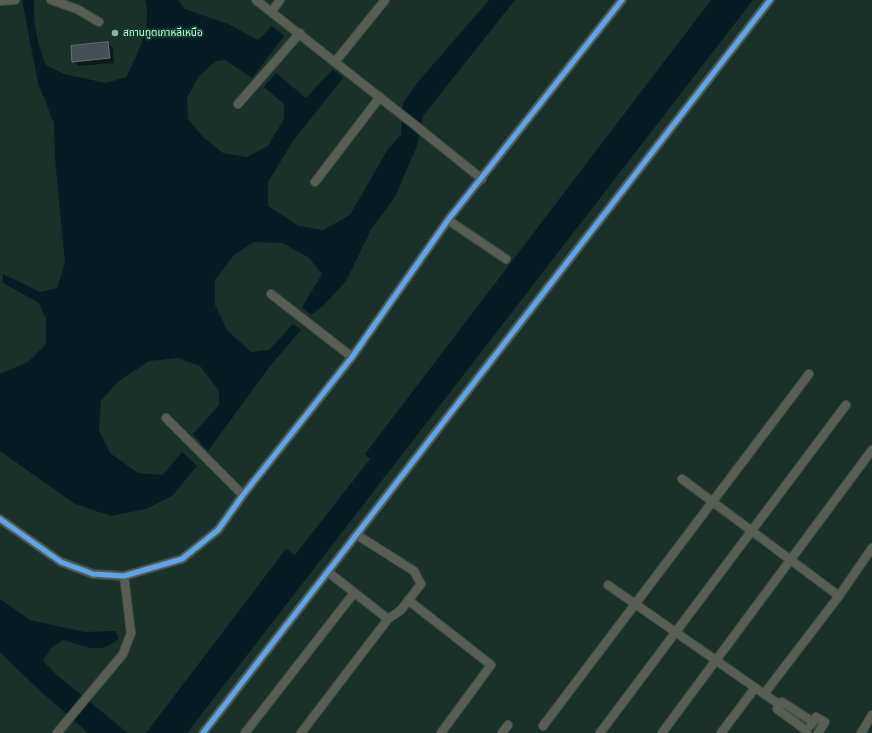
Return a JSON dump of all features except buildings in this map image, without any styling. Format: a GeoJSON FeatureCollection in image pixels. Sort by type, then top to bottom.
{"type":"FeatureCollection","features":[{"type":"Feature","properties":{"kind":"street"},"geometry":{"type":"LineString","coordinates":[[0,1],[15,0]]}},
{"type":"Feature","properties":{"kind":"street"},"geometry":{"type":"LineString","coordinates":[[51,0],[77,9],[100,22]]}},
{"type":"Feature","properties":{"kind":"street"},"geometry":{"type":"LineString","coordinates":[[256,0],[380,97],[482,180]]}},
{"type":"Feature","properties":{"kind":"street"},"geometry":{"type":"LineString","coordinates":[[272,11],[280,0]]}},
{"type":"Feature","properties":{"kind":"street"},"geometry":{"type":"LineString","coordinates":[[335,62],[385,0]]}},
{"type":"Feature","properties":{"kind":"street"},"geometry":{"type":"LineString","coordinates":[[0,519],[61,562],[93,574],[124,576],[182,559],[218,530],[243,495],[352,357],[448,220],[482,180],[622,0]]}},
{"type":"Feature","properties":{"kind":"street"},"geometry":{"type":"LineString","coordinates":[[203,733],[770,0]]}},
{"type":"Feature","properties":{"kind":"street"},"geometry":{"type":"LineString","coordinates":[[238,104],[300,34]]}},
{"type":"Feature","properties":{"kind":"street"},"geometry":{"type":"LineString","coordinates":[[315,182],[380,97]]}},
{"type":"Feature","properties":{"kind":"street"},"geometry":{"type":"LineString","coordinates":[[448,220],[506,259]]}},
{"type":"Feature","properties":{"kind":"street"},"geometry":{"type":"LineString","coordinates":[[270,294],[352,357]]}},
{"type":"Feature","properties":{"kind":"street"},"geometry":{"type":"LineString","coordinates":[[542,726],[714,502],[809,374]]}},
{"type":"Feature","properties":{"kind":"street"},"geometry":{"type":"LineString","coordinates":[[600,733],[846,405]]}},
{"type":"Feature","properties":{"kind":"street"},"geometry":{"type":"LineString","coordinates":[[166,418],[243,495]]}},
{"type":"Feature","properties":{"kind":"street"},"geometry":{"type":"LineString","coordinates":[[662,733],[872,450]]}},
{"type":"Feature","properties":{"kind":"street"},"geometry":{"type":"LineString","coordinates":[[682,479],[839,596]]}},
{"type":"Feature","properties":{"kind":"street"},"geometry":{"type":"LineString","coordinates":[[300,733],[388,619],[401,610],[421,584],[414,571],[357,535]]}},
{"type":"Feature","properties":{"kind":"street"},"geometry":{"type":"LineString","coordinates":[[764,694],[839,596],[872,548]]}},
{"type":"Feature","properties":{"kind":"street"},"geometry":{"type":"LineString","coordinates":[[328,572],[388,619]]}},
{"type":"Feature","properties":{"kind":"street"},"geometry":{"type":"LineString","coordinates":[[57,733],[123,654],[131,633],[124,576]]}},
{"type":"Feature","properties":{"kind":"street"},"geometry":{"type":"LineString","coordinates":[[608,585],[780,705]]}},
{"type":"Feature","properties":{"kind":"street"},"geometry":{"type":"LineString","coordinates":[[246,733],[354,593]]}},
{"type":"Feature","properties":{"kind":"street"},"geometry":{"type":"LineString","coordinates":[[408,600],[491,665],[442,733]]}},
{"type":"Feature","properties":{"kind":"street"},"geometry":{"type":"LineString","coordinates":[[721,733],[755,688]]}},
{"type":"Feature","properties":{"kind":"street"},"geometry":{"type":"LineString","coordinates":[[813,722],[782,702],[777,709],[806,732],[813,722],[816,717],[824,722],[818,733]]}},
{"type":"Feature","properties":{"kind":"street"},"geometry":{"type":"LineString","coordinates":[[862,733],[872,715]]}},
{"type":"Feature","properties":{"kind":"street"},"geometry":{"type":"LineString","coordinates":[[502,733],[508,725]]}},
{"type":"Feature","properties":{"kind":"water"},"geometry":{"type":"Polygon","coordinates":[[[22,0],[34,0],[36,33],[46,65],[64,74],[106,83],[126,77],[135,59],[143,39],[147,19],[145,0],[178,0],[185,9],[228,24],[258,40],[272,26],[284,36],[252,78],[225,60],[216,61],[199,76],[187,98],[188,119],[204,138],[223,153],[247,157],[268,146],[284,119],[284,104],[264,87],[276,73],[306,98],[333,69],[343,78],[293,141],[268,182],[268,206],[299,226],[323,230],[350,215],[388,149],[401,135],[403,103],[418,82],[489,0],[515,0],[423,116],[417,146],[395,197],[372,228],[346,281],[324,305],[311,315],[302,307],[322,274],[308,257],[282,243],[254,242],[234,255],[215,280],[215,305],[227,330],[251,352],[269,350],[293,324],[301,330],[270,366],[208,451],[193,434],[219,405],[219,391],[200,366],[178,358],[149,361],[119,381],[101,400],[99,430],[110,453],[138,473],[163,475],[182,452],[197,466],[172,496],[146,509],[111,516],[75,504],[0,451],[0,374],[28,362],[46,344],[46,319],[39,303],[3,283],[3,274],[40,292],[57,288],[65,263],[55,159],[54,123],[38,83],[22,0]]]}},
{"type":"Feature","properties":{"kind":"water"},"geometry":{"type":"Polygon","coordinates":[[[711,0],[753,0],[187,733],[146,733],[286,549],[295,555],[370,459],[365,454],[711,0]]]}},
{"type":"Feature","properties":{"kind":"water"},"geometry":{"type":"Polygon","coordinates":[[[0,599],[30,620],[85,632],[115,631],[119,638],[106,647],[92,648],[63,640],[51,648],[43,661],[58,676],[128,733],[88,733],[37,688],[0,652],[0,599]]]}},
{"type":"Feature","properties":{"kind":"cycle path"},"geometry":{"type":"LineString","coordinates":[[0,519],[61,562],[93,574],[124,576],[182,559],[218,530],[243,495],[352,357],[448,220],[622,0]]}},
{"type":"Feature","properties":{"kind":"cycle path"},"geometry":{"type":"LineString","coordinates":[[203,733],[770,0]]}},
{"type":"Feature","properties":{"kind":"place","name":"สถานทูตเกาหลีเหนือ"},"geometry":{"type":"Point","coordinates":[115,33]}}]}
